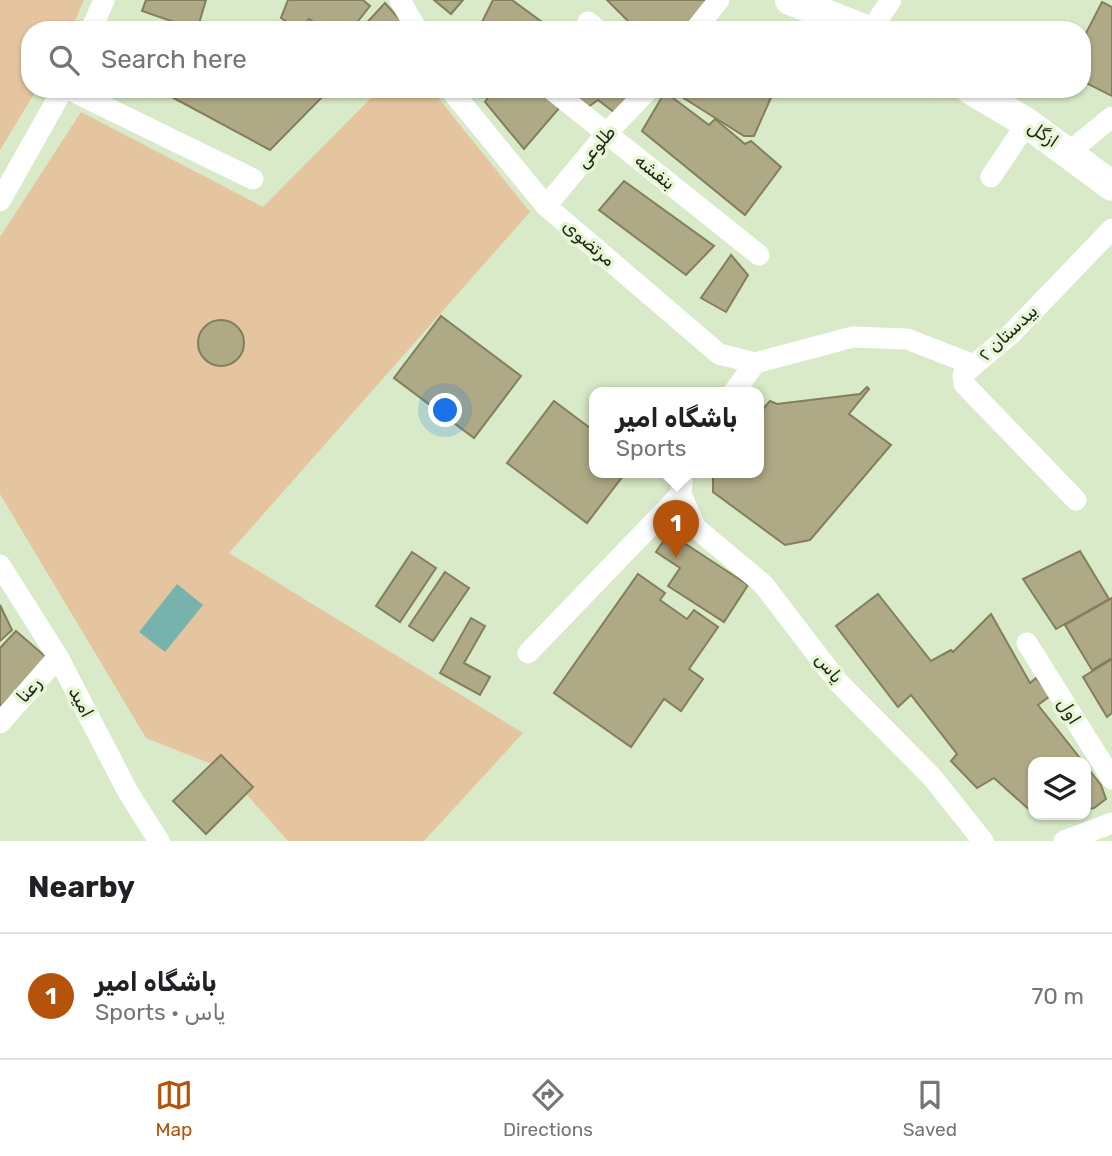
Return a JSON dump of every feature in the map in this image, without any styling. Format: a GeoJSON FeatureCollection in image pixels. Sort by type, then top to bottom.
{"type":"FeatureCollection","features":[{"type":"Feature","properties":{"kind":"main road"},"geometry":{"type":"LineString","coordinates":[[790,0],[845,21]]}},
{"type":"Feature","properties":{"kind":"main road","name":"ازگل"},"geometry":{"type":"LineString","coordinates":[[985,98],[1069,152],[1112,186]]}},
{"type":"Feature","properties":{"kind":"street"},"geometry":{"type":"LineString","coordinates":[[95,21],[104,0]]}},
{"type":"Feature","properties":{"kind":"street"},"geometry":{"type":"LineString","coordinates":[[400,0],[412,21]]}},
{"type":"Feature","properties":{"kind":"street"},"geometry":{"type":"LineString","coordinates":[[702,21],[719,0]]}},
{"type":"Feature","properties":{"kind":"street"},"geometry":{"type":"LineString","coordinates":[[875,21],[891,0]]}},
{"type":"Feature","properties":{"kind":"street"},"geometry":{"type":"LineString","coordinates":[[0,201],[61,98]]}},
{"type":"Feature","properties":{"kind":"street"},"geometry":{"type":"LineString","coordinates":[[85,98],[253,179]]}},
{"type":"Feature","properties":{"kind":"street","name":"مرتضوی"},"geometry":{"type":"LineString","coordinates":[[457,98],[546,206],[719,354],[755,363]]}},
{"type":"Feature","properties":{"kind":"street","name":"بنفشه"},"geometry":{"type":"LineString","coordinates":[[562,98],[759,255]]}},
{"type":"Feature","properties":{"kind":"street","name":"طلوعی"},"geometry":{"type":"LineString","coordinates":[[546,206],[606,134],[640,98]]}},
{"type":"Feature","properties":{"kind":"street"},"geometry":{"type":"LineString","coordinates":[[1069,152],[1112,117]]}},
{"type":"Feature","properties":{"kind":"street"},"geometry":{"type":"LineString","coordinates":[[991,177],[1027,123]]}},
{"type":"Feature","properties":{"kind":"street","name":"بیدستان ۲"},"geometry":{"type":"LineString","coordinates":[[755,363],[853,337],[907,339],[974,365],[1012,333],[1112,229]]}},
{"type":"Feature","properties":{"kind":"street"},"geometry":{"type":"LineString","coordinates":[[738,387],[755,363]]}},
{"type":"Feature","properties":{"kind":"street"},"geometry":{"type":"LineString","coordinates":[[974,365],[963,375],[964,384],[1076,500]]}},
{"type":"Feature","properties":{"kind":"street"},"geometry":{"type":"LineString","coordinates":[[528,653],[681,494],[682,478]]}},
{"type":"Feature","properties":{"kind":"street","name":"یاس"},"geometry":{"type":"LineString","coordinates":[[681,494],[696,528],[762,583],[838,682],[932,777],[983,841]]}},
{"type":"Feature","properties":{"kind":"street","name":"امید"},"geometry":{"type":"LineString","coordinates":[[0,565],[58,657],[128,792],[159,841]]}},
{"type":"Feature","properties":{"kind":"street","name":"اول"},"geometry":{"type":"LineString","coordinates":[[1027,643],[1112,779]]}},
{"type":"Feature","properties":{"kind":"street","name":"رعنا"},"geometry":{"type":"LineString","coordinates":[[0,723],[58,657]]}},
{"type":"Feature","properties":{"kind":"street"},"geometry":{"type":"LineString","coordinates":[[1064,841],[1112,823]]}},
{"type":"Feature","properties":{"kind":"shaded area"},"geometry":{"type":"Polygon","coordinates":[[[0,0],[84,0],[75,21],[21,21],[21,98],[32,98],[0,150],[0,0]]]}},
{"type":"Feature","properties":{"kind":"shaded area"},"geometry":{"type":"Polygon","coordinates":[[[371,98],[438,98],[530,212],[229,553],[523,733],[424,841],[288,841],[224,769],[146,738],[0,494],[0,237],[81,112],[263,207],[371,98]]]}},
{"type":"Feature","properties":{"kind":"water"},"geometry":{"type":"Polygon","coordinates":[[[177,584],[203,605],[165,652],[139,632],[177,584]]]}},
{"type":"Feature","properties":{"kind":"building"},"geometry":{"type":"Polygon","coordinates":[[[146,0],[206,0],[200,21],[171,21],[142,11],[146,0]]]}},
{"type":"Feature","properties":{"kind":"building"},"geometry":{"type":"Polygon","coordinates":[[[288,0],[363,0],[370,6],[358,21],[285,21],[281,18],[288,0]]]}},
{"type":"Feature","properties":{"kind":"building"},"geometry":{"type":"Polygon","coordinates":[[[434,0],[463,0],[451,14],[434,0]]]}},
{"type":"Feature","properties":{"kind":"building"},"geometry":{"type":"Polygon","coordinates":[[[493,0],[512,0],[541,21],[482,21],[493,0]]]}},
{"type":"Feature","properties":{"kind":"building"},"geometry":{"type":"Polygon","coordinates":[[[607,0],[712,0],[694,21],[628,21],[607,0]]]}},
{"type":"Feature","properties":{"kind":"building"},"geometry":{"type":"Polygon","coordinates":[[[1102,2],[1112,7],[1112,96],[1091,86],[1091,23],[1102,2]]]}},
{"type":"Feature","properties":{"kind":"building"},"geometry":{"type":"Polygon","coordinates":[[[385,3],[401,21],[368,21],[385,3]]]}},
{"type":"Feature","properties":{"kind":"building"},"geometry":{"type":"Polygon","coordinates":[[[174,98],[321,98],[270,150],[174,98]]]}},
{"type":"Feature","properties":{"kind":"building"},"geometry":{"type":"Polygon","coordinates":[[[488,98],[550,98],[561,106],[524,149],[485,102],[488,98]]]}},
{"type":"Feature","properties":{"kind":"building"},"geometry":{"type":"Polygon","coordinates":[[[573,98],[629,98],[615,113],[598,100],[584,110],[573,98]]]}},
{"type":"Feature","properties":{"kind":"building"},"geometry":{"type":"Polygon","coordinates":[[[661,98],[673,98],[709,125],[715,119],[745,144],[751,141],[781,167],[745,215],[642,131],[661,98]]]}},
{"type":"Feature","properties":{"kind":"building"},"geometry":{"type":"Polygon","coordinates":[[[684,98],[771,98],[754,136],[744,136],[684,98]]]}},
{"type":"Feature","properties":{"kind":"building"},"geometry":{"type":"Polygon","coordinates":[[[624,181],[714,246],[686,275],[599,210],[624,181]]]}},
{"type":"Feature","properties":{"kind":"building"},"geometry":{"type":"Polygon","coordinates":[[[731,255],[748,275],[726,312],[701,298],[731,255]]]}},
{"type":"Feature","properties":{"kind":"building"},"geometry":{"type":"Polygon","coordinates":[[[441,316],[521,376],[474,438],[394,378],[441,316]]]}},
{"type":"Feature","properties":{"kind":"building"},"geometry":{"type":"Polygon","coordinates":[[[221,320],[237,327],[244,343],[237,359],[221,366],[205,359],[198,343],[205,327],[221,320]]]}},
{"type":"Feature","properties":{"kind":"building"},"geometry":{"type":"Polygon","coordinates":[[[867,387],[869,389],[849,414],[891,445],[810,540],[785,545],[713,492],[713,478],[764,478],[764,408],[770,401],[777,404],[860,394],[867,387]]]}},
{"type":"Feature","properties":{"kind":"building"},"geometry":{"type":"Polygon","coordinates":[[[554,401],[589,427],[589,478],[621,478],[587,523],[507,463],[554,401]]]}},
{"type":"Feature","properties":{"kind":"building"},"geometry":{"type":"Polygon","coordinates":[[[669,533],[748,585],[724,622],[668,586],[680,568],[656,552],[669,533]]]}},
{"type":"Feature","properties":{"kind":"building"},"geometry":{"type":"Polygon","coordinates":[[[1080,551],[1109,599],[1056,629],[1023,579],[1080,551]]]}},
{"type":"Feature","properties":{"kind":"building"},"geometry":{"type":"Polygon","coordinates":[[[412,552],[436,568],[400,622],[376,606],[412,552]]]}},
{"type":"Feature","properties":{"kind":"building"},"geometry":{"type":"Polygon","coordinates":[[[445,572],[469,588],[433,641],[409,626],[445,572]]]}},
{"type":"Feature","properties":{"kind":"building"},"geometry":{"type":"Polygon","coordinates":[[[638,574],[665,593],[660,600],[687,619],[694,610],[718,627],[689,669],[703,679],[681,711],[664,699],[631,747],[554,693],[638,574]]]}},
{"type":"Feature","properties":{"kind":"building"},"geometry":{"type":"Polygon","coordinates":[[[878,594],[931,661],[951,650],[953,652],[991,614],[1030,683],[1036,678],[1050,696],[1038,705],[1079,757],[1028,757],[1028,809],[994,778],[977,788],[951,761],[957,754],[911,695],[898,707],[836,626],[878,594]]]}},
{"type":"Feature","properties":{"kind":"building"},"geometry":{"type":"Polygon","coordinates":[[[1112,598],[1112,658],[1092,670],[1065,625],[1112,598]]]}},
{"type":"Feature","properties":{"kind":"building"},"geometry":{"type":"Polygon","coordinates":[[[0,605],[12,630],[0,641],[0,605]]]}},
{"type":"Feature","properties":{"kind":"building"},"geometry":{"type":"Polygon","coordinates":[[[471,618],[485,626],[464,663],[490,677],[480,695],[440,673],[471,618]]]}},
{"type":"Feature","properties":{"kind":"building"},"geometry":{"type":"Polygon","coordinates":[[[16,631],[46,657],[0,708],[0,648],[16,631]]]}},
{"type":"Feature","properties":{"kind":"building"},"geometry":{"type":"Polygon","coordinates":[[[1112,659],[1112,713],[1107,717],[1083,677],[1112,659]]]}},
{"type":"Feature","properties":{"kind":"building"},"geometry":{"type":"Polygon","coordinates":[[[221,755],[253,787],[206,834],[173,801],[221,755]]]}},
{"type":"Feature","properties":{"kind":"building"},"geometry":{"type":"Polygon","coordinates":[[[1091,772],[1101,785],[1106,799],[1091,809],[1091,772]]]}},
{"type":"Feature","properties":{"kind":"place","name":"باشگاه امیر"},"geometry":{"type":"Point","coordinates":[676,558]}}]}
